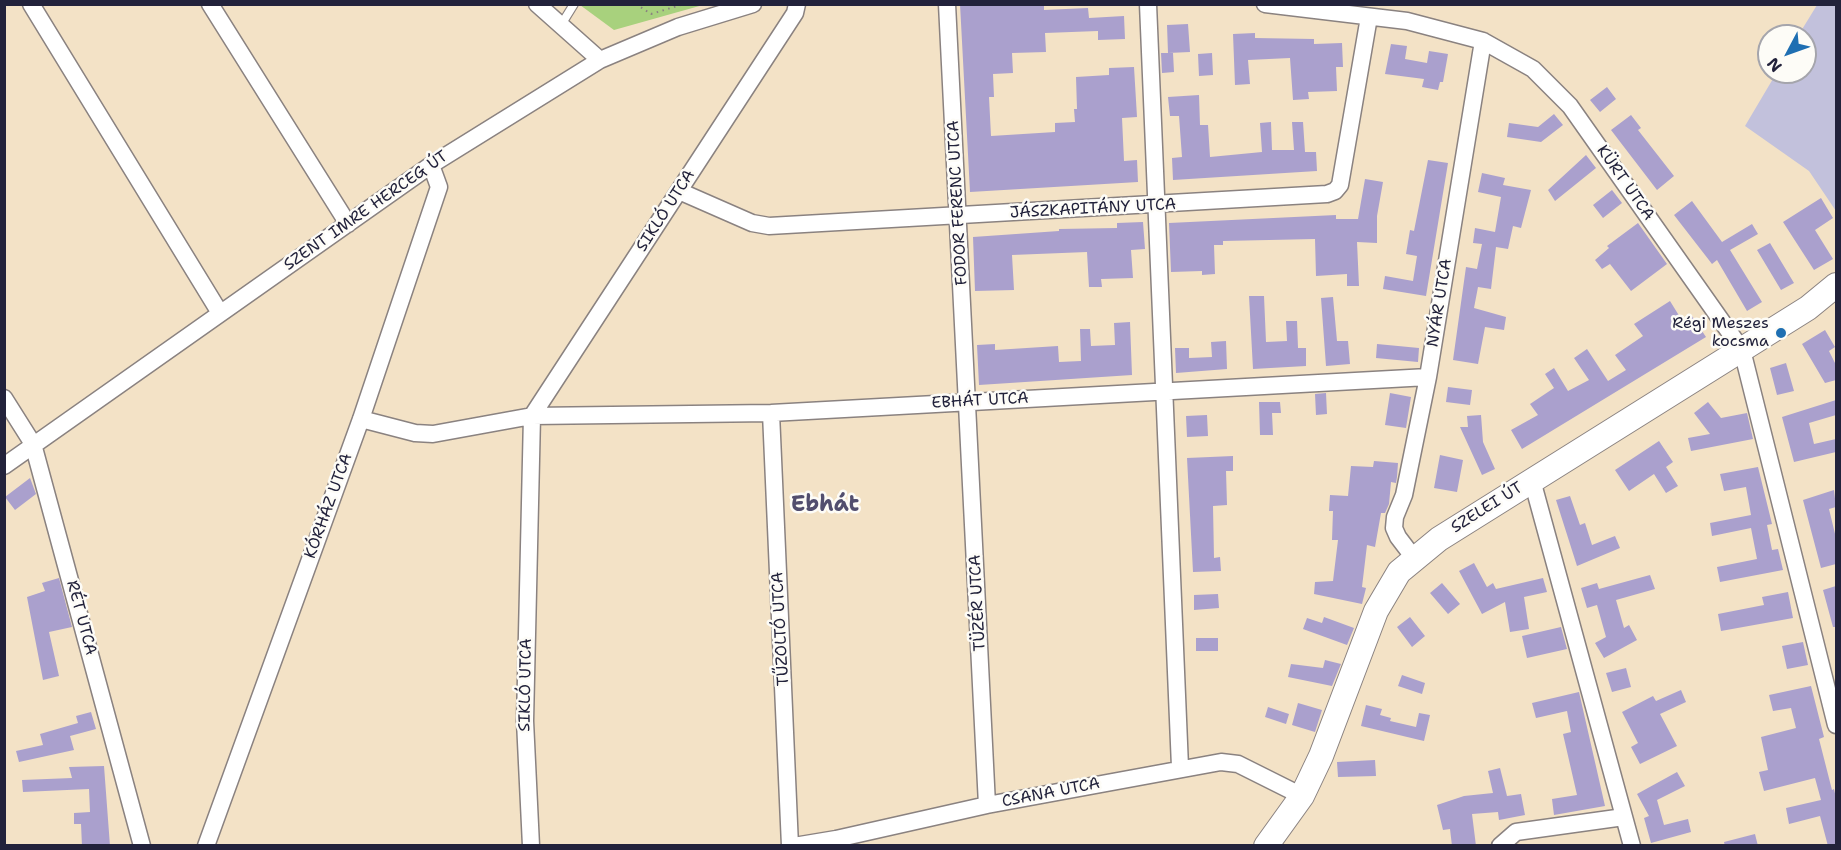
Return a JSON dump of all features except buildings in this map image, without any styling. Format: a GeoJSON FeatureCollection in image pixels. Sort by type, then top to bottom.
{"type":"FeatureCollection","features":[{"type":"Feature","properties":{"kind":"main road","name":"SZELEI ÚT"},"geometry":{"type":"LineString","coordinates":[[1266,846],[1302,796],[1321,756],[1376,611],[1390,584],[1414,558],[1439,539],[1808,308],[1836,285]]}},
{"type":"Feature","properties":{"kind":"street"},"geometry":{"type":"LineString","coordinates":[[31,4],[220,313]]}},
{"type":"Feature","properties":{"kind":"street"},"geometry":{"type":"LineString","coordinates":[[210,4],[348,224]]}},
{"type":"Feature","properties":{"kind":"street"},"geometry":{"type":"LineString","coordinates":[[537,4],[600,60]]}},
{"type":"Feature","properties":{"kind":"street","name":"SZENT IMRE HERCEG ÚT"},"geometry":{"type":"LineString","coordinates":[[4,466],[431,165],[600,60],[678,27],[753,4]]}},
{"type":"Feature","properties":{"kind":"street","name":"SIKLÓ UTCA"},"geometry":{"type":"LineString","coordinates":[[531,846],[525,721],[532,416],[795,13],[796,4]]}},
{"type":"Feature","properties":{"kind":"street","name":"FODOR FERENC UTCA"},"geometry":{"type":"LineString","coordinates":[[947,4],[968,402]]}},
{"type":"Feature","properties":{"kind":"street"},"geometry":{"type":"LineString","coordinates":[[1148,4],[1180,768]]}},
{"type":"Feature","properties":{"kind":"street"},"geometry":{"type":"LineString","coordinates":[[1265,4],[1407,21],[1483,41]]}},
{"type":"Feature","properties":{"kind":"street","name":"JÁSZKAPITÁNY UTCA"},"geometry":{"type":"LineString","coordinates":[[679,191],[752,223],[769,226],[959,217],[1327,194],[1335,191],[1340,185],[1369,17]]}},
{"type":"Feature","properties":{"kind":"street","name":"KÜRT UTCA"},"geometry":{"type":"LineString","coordinates":[[1483,41],[1533,69],[1570,106],[1742,350]]}},
{"type":"Feature","properties":{"kind":"street","name":"NYÁR UTCA"},"geometry":{"type":"LineString","coordinates":[[1414,558],[1394,528],[1404,495],[1428,377],[1483,41]]}},
{"type":"Feature","properties":{"kind":"street","name":"KÓRHÁZ UTCA"},"geometry":{"type":"LineString","coordinates":[[206,846],[361,419],[439,187],[431,165]]}},
{"type":"Feature","properties":{"kind":"street"},"geometry":{"type":"LineString","coordinates":[[1742,350],[1836,724]]}},
{"type":"Feature","properties":{"kind":"street","name":"EBHÁT UTCA"},"geometry":{"type":"LineString","coordinates":[[532,416],[771,413],[1428,377]]}},
{"type":"Feature","properties":{"kind":"street","name":"RÉT UTCA"},"geometry":{"type":"LineString","coordinates":[[4,398],[33,444],[142,846]]}},
{"type":"Feature","properties":{"kind":"street","name":"TÜZÉR UTCA"},"geometry":{"type":"LineString","coordinates":[[968,402],[987,805]]}},
{"type":"Feature","properties":{"kind":"street","name":"TŰZOLTÓ UTCA"},"geometry":{"type":"LineString","coordinates":[[771,413],[792,846]]}},
{"type":"Feature","properties":{"kind":"street"},"geometry":{"type":"LineString","coordinates":[[361,419],[415,433],[433,434],[532,416]]}},
{"type":"Feature","properties":{"kind":"street"},"geometry":{"type":"LineString","coordinates":[[1532,480],[1632,846]]}},
{"type":"Feature","properties":{"kind":"street","name":"CSANA UTCA"},"geometry":{"type":"LineString","coordinates":[[792,846],[836,842],[987,805],[1221,762],[1238,764],[1302,796]]}},
{"type":"Feature","properties":{"kind":"street"},"geometry":{"type":"LineString","coordinates":[[1500,846],[1516,832],[1624,817]]}},
{"type":"Feature","properties":{"kind":"lane"},"geometry":{"type":"LineString","coordinates":[[561,25],[574,4]]}},
{"type":"Feature","properties":{"kind":"path"},"geometry":{"type":"LineString","coordinates":[[636,4],[651,14],[684,4]]}},
{"type":"Feature","properties":{"kind":"shaded area"},"geometry":{"type":"Polygon","coordinates":[[[1817,5],[1836,5],[1836,211],[1809,171],[1745,126],[1770,84],[1817,84],[1817,24],[1805,24],[1817,5]]]}},
{"type":"Feature","properties":{"kind":"green space"},"geometry":{"type":"Polygon","coordinates":[[[580,5],[703,5],[614,30],[580,5]]]}},
{"type":"Feature","properties":{"kind":"place","name":"Régi Meszes kocsma"},"geometry":{"type":"Point","coordinates":[1781,333]}},
{"type":"Feature","properties":{"kind":"district","name":"Ebhát"},"geometry":{"type":"Point","coordinates":[825,505]}}]}
